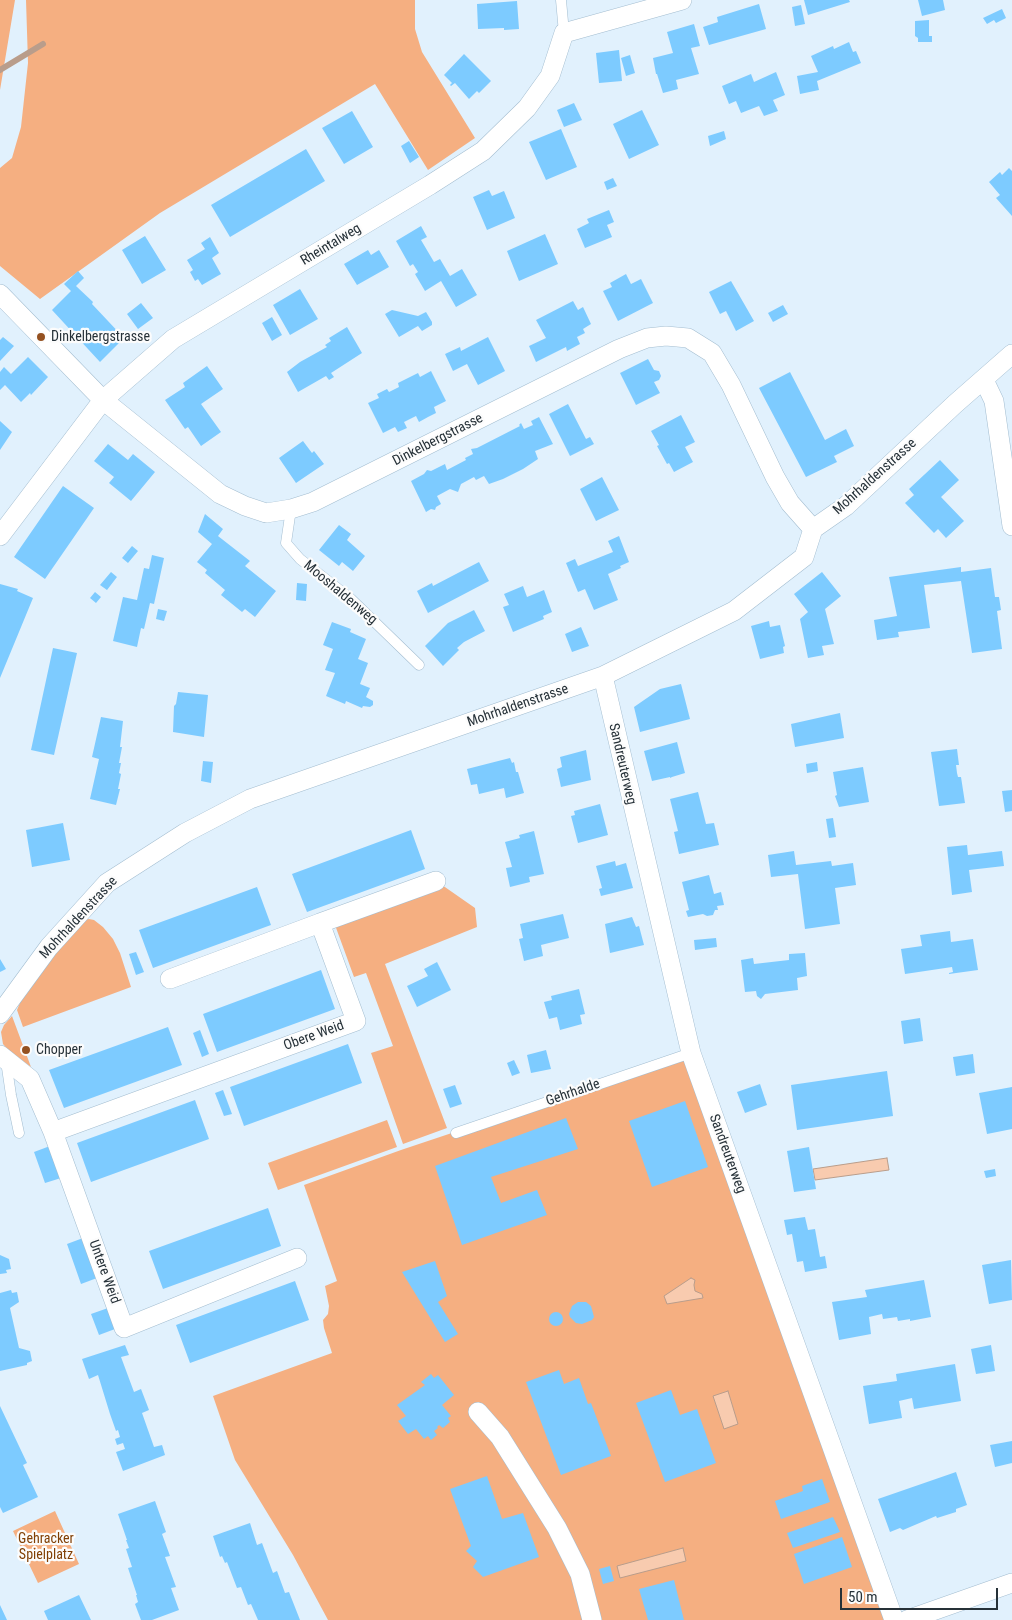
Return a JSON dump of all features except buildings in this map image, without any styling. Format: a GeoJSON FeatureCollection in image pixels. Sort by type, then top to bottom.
{"type":"FeatureCollection","features":[{"type":"Feature","properties":{"kind":"street"},"geometry":{"type":"LineString","coordinates":[[564,33],[682,0]]}},
{"type":"Feature","properties":{"kind":"street","name":"Rheintalweg"},"geometry":{"type":"LineString","coordinates":[[0,536],[103,400],[173,339],[430,186],[483,151],[527,108],[550,76],[564,33]]}},
{"type":"Feature","properties":{"kind":"street","name":"Dinkelbergstrasse"},"geometry":{"type":"LineString","coordinates":[[0,294],[103,400],[220,494],[245,506],[266,513],[291,509],[313,502],[619,349],[647,338],[666,336],[688,338],[712,353],[731,385],[778,484],[790,503],[813,529]]}},
{"type":"Feature","properties":{"kind":"street","name":"Mohrhaldenstrasse"},"geometry":{"type":"LineString","coordinates":[[0,1014],[49,947],[107,883],[185,833],[250,799],[602,676],[734,611],[804,557],[813,529],[846,506],[955,404],[1012,354]]}},
{"type":"Feature","properties":{"kind":"street"},"geometry":{"type":"LineString","coordinates":[[984,380],[994,401],[1012,526]]}},
{"type":"Feature","properties":{"kind":"street","name":"Sandreuterweg"},"geometry":{"type":"LineString","coordinates":[[602,676],[691,1053],[894,1620]]}},
{"type":"Feature","properties":{"kind":"street"},"geometry":{"type":"LineString","coordinates":[[170,979],[436,881]]}},
{"type":"Feature","properties":{"kind":"street","name":"Obere Weid"},"geometry":{"type":"LineString","coordinates":[[53,1132],[356,1021],[320,923]]}},
{"type":"Feature","properties":{"kind":"street","name":"Untere Weid"},"geometry":{"type":"LineString","coordinates":[[3,1058],[30,1079],[53,1132],[124,1328],[297,1258]]}},
{"type":"Feature","properties":{"kind":"street"},"geometry":{"type":"LineString","coordinates":[[478,1412],[500,1437],[557,1528],[580,1574],[592,1620]]}},
{"type":"Feature","properties":{"kind":"street"},"geometry":{"type":"LineString","coordinates":[[908,1620],[1012,1583]]}},
{"type":"Feature","properties":{"kind":"lane"},"geometry":{"type":"LineString","coordinates":[[561,0],[564,33]]}},
{"type":"Feature","properties":{"kind":"lane","name":"Mooshaldenweg"},"geometry":{"type":"LineString","coordinates":[[291,509],[286,543],[300,559],[351,599],[419,665]]}},
{"type":"Feature","properties":{"kind":"lane","name":"Gehrhalde"},"geometry":{"type":"LineString","coordinates":[[456,1133],[691,1053]]}},
{"type":"Feature","properties":{"kind":"lane"},"geometry":{"type":"LineString","coordinates":[[3,1058],[19,1133]]}},
{"type":"Feature","properties":{"kind":"green space"},"geometry":{"type":"Polygon","coordinates":[[[0,0],[15,0],[0,90],[0,0]]]}},
{"type":"Feature","properties":{"kind":"green space"},"geometry":{"type":"Polygon","coordinates":[[[26,0],[415,0],[415,29],[422,52],[475,138],[428,170],[375,84],[160,213],[40,299],[0,266],[0,168],[12,158],[21,127],[28,63],[26,0]]]}},
{"type":"Feature","properties":{"kind":"green space"},"geometry":{"type":"Polygon","coordinates":[[[442,885],[475,908],[477,927],[385,964],[447,1128],[403,1144],[371,1053],[393,1046],[366,973],[354,977],[335,925],[442,885]]]}},
{"type":"Feature","properties":{"kind":"green space"},"geometry":{"type":"Polygon","coordinates":[[[84,920],[94,920],[103,927],[113,939],[120,953],[131,987],[23,1027],[17,1010],[24,993],[43,967],[84,920]]]}},
{"type":"Feature","properties":{"kind":"green space"},"geometry":{"type":"Polygon","coordinates":[[[12,1016],[31,1067],[3,1044],[1,1032],[12,1016]]]}},
{"type":"Feature","properties":{"kind":"green space"},"geometry":{"type":"Polygon","coordinates":[[[691,1053],[894,1620],[328,1620],[293,1555],[235,1460],[213,1396],[332,1353],[323,1320],[328,1314],[329,1306],[325,1286],[337,1281],[304,1185],[401,1150],[691,1053]]]}},
{"type":"Feature","properties":{"kind":"green space"},"geometry":{"type":"Polygon","coordinates":[[[387,1120],[397,1147],[278,1190],[268,1163],[387,1120]]]}},
{"type":"Feature","properties":{"kind":"green space","name":"Gehracker Spielplatz"},"geometry":{"type":"Polygon","coordinates":[[[55,1511],[79,1564],[38,1583],[13,1531],[55,1511]]]}},
{"type":"Feature","properties":{"kind":"shaded area"},"geometry":{"type":"Polygon","coordinates":[[[887,1158],[889,1170],[815,1180],[813,1169],[887,1158]]]}},
{"type":"Feature","properties":{"kind":"shaded area"},"geometry":{"type":"Polygon","coordinates":[[[691,1278],[695,1280],[695,1291],[702,1294],[703,1298],[667,1304],[664,1296],[691,1278]]]}},
{"type":"Feature","properties":{"kind":"shaded area"},"geometry":{"type":"Polygon","coordinates":[[[728,1391],[738,1424],[724,1429],[713,1396],[728,1391]]]}},
{"type":"Feature","properties":{"kind":"shaded area"},"geometry":{"type":"Polygon","coordinates":[[[683,1548],[686,1561],[620,1578],[617,1566],[683,1548]]]}},
{"type":"Feature","properties":{"kind":"waterway"},"geometry":{"type":"LineString","coordinates":[[0,70],[43,44]]}},
{"type":"Feature","properties":{"kind":"place","name":"Dinkelbergstrasse"},"geometry":{"type":"Point","coordinates":[41,337]}},
{"type":"Feature","properties":{"kind":"place","name":"Chopper"},"geometry":{"type":"Point","coordinates":[26,1050]}}]}
